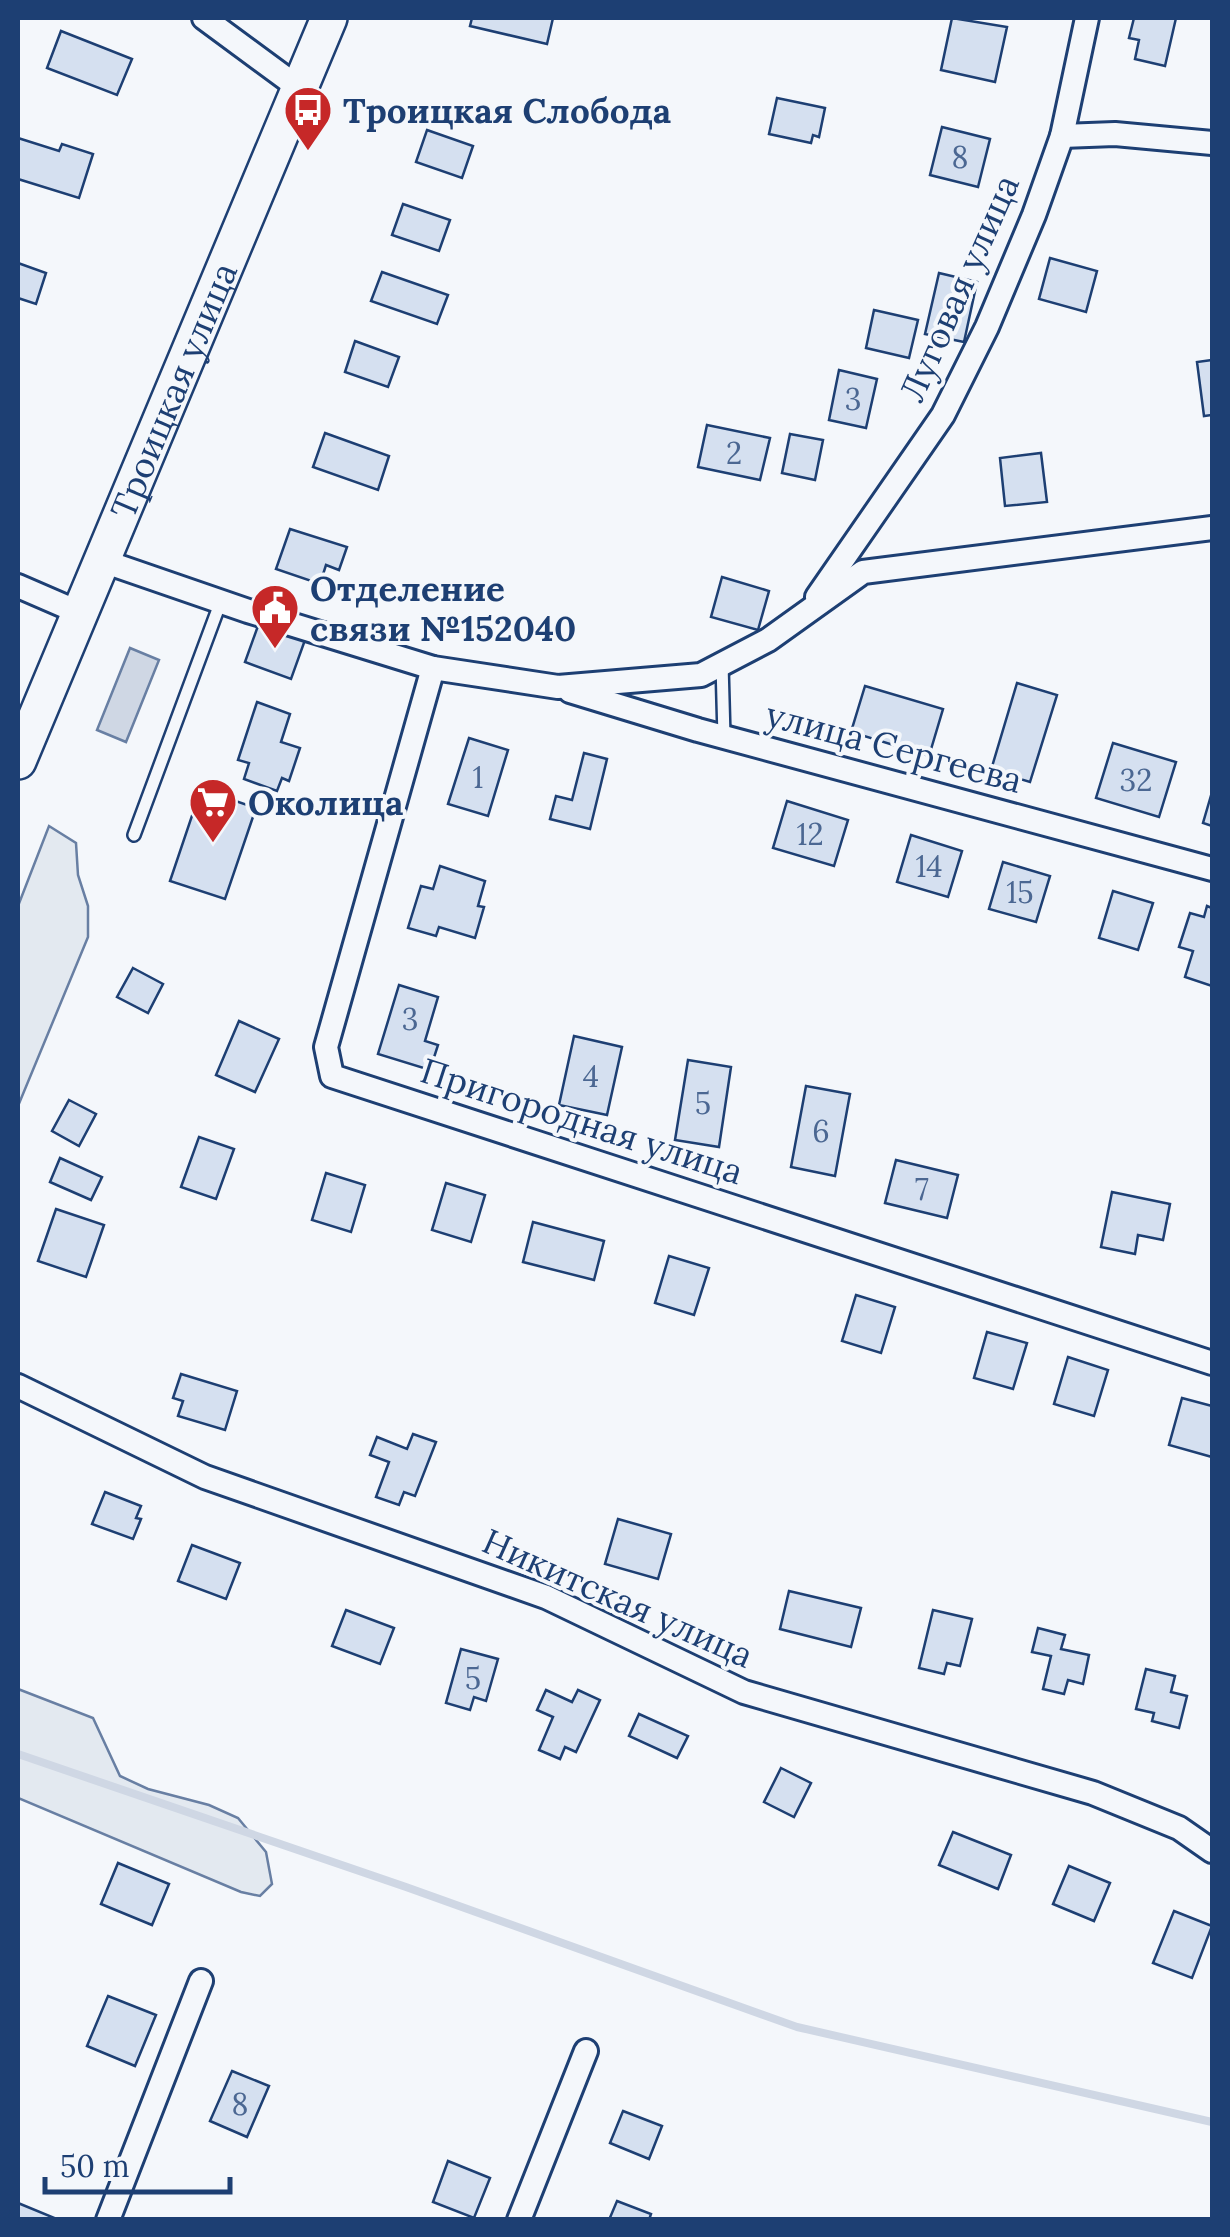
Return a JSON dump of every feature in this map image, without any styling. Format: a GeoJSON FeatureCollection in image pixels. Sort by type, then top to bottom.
{"type":"FeatureCollection","features":[{"type":"Feature","properties":{"kind":"main road","name":"Троицкая улица"},"geometry":{"type":"LineString","coordinates":[[18,761],[329,18]]}},
{"type":"Feature","properties":{"kind":"street"},"geometry":{"type":"LineString","coordinates":[[204,18],[299,88]]}},
{"type":"Feature","properties":{"kind":"street","name":"Луговая улица"},"geometry":{"type":"LineString","coordinates":[[806,612],[943,415],[1000,295],[1062,136],[1087,18]]}},
{"type":"Feature","properties":{"kind":"street"},"geometry":{"type":"LineString","coordinates":[[1062,136],[1115,134],[1212,143]]}},
{"type":"Feature","properties":{"kind":"street"},"geometry":{"type":"LineString","coordinates":[[100,560],[433,668],[558,687],[701,675],[768,640],[863,572],[1212,528]]}},
{"type":"Feature","properties":{"kind":"street"},"geometry":{"type":"LineString","coordinates":[[18,586],[78,612]]}},
{"type":"Feature","properties":{"kind":"street","name":"Пригородная улица"},"geometry":{"type":"LineString","coordinates":[[433,668],[326,1047],[332,1076],[1212,1362]]}},
{"type":"Feature","properties":{"kind":"street","name":"улица Сергеева"},"geometry":{"type":"LineString","coordinates":[[558,687],[724,737],[1212,869]]}},
{"type":"Feature","properties":{"kind":"street","name":"Никитская улица"},"geometry":{"type":"LineString","coordinates":[[18,1386],[206,1477],[546,1597],[744,1692],[1093,1794],[1179,1828],[1212,1851]]}},
{"type":"Feature","properties":{"kind":"street"},"geometry":{"type":"LineString","coordinates":[[108,2220],[200,1982]]}},
{"type":"Feature","properties":{"kind":"street"},"geometry":{"type":"LineString","coordinates":[[519,2220],[586,2051]]}},
{"type":"Feature","properties":{"kind":"lane"},"geometry":{"type":"LineString","coordinates":[[134,835],[221,602]]}},
{"type":"Feature","properties":{"kind":"lane"},"geometry":{"type":"LineString","coordinates":[[722,664],[724,737]]}},
{"type":"Feature","properties":{"kind":"shaded area"},"geometry":{"type":"Polygon","coordinates":[[[130,648],[159,660],[126,742],[97,730],[130,648]]]}},
{"type":"Feature","properties":{"kind":"shaded area"},"geometry":{"type":"Polygon","coordinates":[[[49,826],[76,843],[78,875],[88,906],[88,937],[18,1106],[18,906],[49,826]]]}},
{"type":"Feature","properties":{"kind":"shaded area"},"geometry":{"type":"Polygon","coordinates":[[[18,1689],[93,1718],[120,1776],[238,1818],[266,1852],[272,1884],[260,1896],[241,1892],[18,1798],[18,1689]]]}},
{"type":"Feature","properties":{"kind":"building"},"geometry":{"type":"Polygon","coordinates":[[[472,18],[553,18],[547,44],[470,26],[472,18]]]}},
{"type":"Feature","properties":{"kind":"building"},"geometry":{"type":"Polygon","coordinates":[[[952,18],[1007,27],[995,82],[941,70],[952,18]]]}},
{"type":"Feature","properties":{"kind":"building"},"geometry":{"type":"Polygon","coordinates":[[[1134,18],[1176,18],[1165,66],[1135,59],[1139,40],[1129,38],[1134,18]]]}},
{"type":"Feature","properties":{"kind":"building"},"geometry":{"type":"Polygon","coordinates":[[[61,31],[132,59],[117,95],[47,68],[61,31]]]}},
{"type":"Feature","properties":{"kind":"building"},"geometry":{"type":"Polygon","coordinates":[[[777,98],[825,108],[819,137],[813,135],[811,143],[769,134],[777,98]]]}},
{"type":"Feature","properties":{"kind":"building"},"geometry":{"type":"Polygon","coordinates":[[[942,127],[990,139],[978,187],[930,175],[942,127]]]}},
{"type":"Feature","properties":{"kind":"building"},"geometry":{"type":"Polygon","coordinates":[[[427,130],[473,146],[462,178],[416,162],[427,130]]]}},
{"type":"Feature","properties":{"kind":"building"},"geometry":{"type":"Polygon","coordinates":[[[18,138],[59,151],[62,144],[93,154],[79,198],[18,179],[18,138]]]}},
{"type":"Feature","properties":{"kind":"building"},"geometry":{"type":"Polygon","coordinates":[[[403,204],[450,220],[439,251],[392,235],[403,204]]]}},
{"type":"Feature","properties":{"kind":"building"},"geometry":{"type":"Polygon","coordinates":[[[1050,258],[1097,271],[1086,312],[1039,299],[1050,258]]]}},
{"type":"Feature","properties":{"kind":"building"},"geometry":{"type":"Polygon","coordinates":[[[18,263],[46,273],[36,304],[18,298],[18,263]]]}},
{"type":"Feature","properties":{"kind":"building"},"geometry":{"type":"Polygon","coordinates":[[[382,272],[448,295],[437,324],[371,301],[382,272]]]}},
{"type":"Feature","properties":{"kind":"building"},"geometry":{"type":"Polygon","coordinates":[[[939,273],[977,282],[964,342],[925,334],[939,273]]]}},
{"type":"Feature","properties":{"kind":"building"},"geometry":{"type":"Polygon","coordinates":[[[874,310],[918,320],[909,358],[866,348],[874,310]]]}},
{"type":"Feature","properties":{"kind":"building"},"geometry":{"type":"Polygon","coordinates":[[[355,341],[399,357],[388,387],[345,372],[355,341]]]}},
{"type":"Feature","properties":{"kind":"building"},"geometry":{"type":"Polygon","coordinates":[[[1212,360],[1212,415],[1204,416],[1197,362],[1212,360]]]}},
{"type":"Feature","properties":{"kind":"building"},"geometry":{"type":"Polygon","coordinates":[[[839,370],[877,379],[866,428],[829,420],[839,370]]]}},
{"type":"Feature","properties":{"kind":"building"},"geometry":{"type":"Polygon","coordinates":[[[707,425],[770,438],[760,480],[698,467],[707,425]]]}},
{"type":"Feature","properties":{"kind":"building"},"geometry":{"type":"Polygon","coordinates":[[[325,433],[389,456],[378,490],[313,467],[325,433]]]}},
{"type":"Feature","properties":{"kind":"building"},"geometry":{"type":"Polygon","coordinates":[[[790,434],[823,440],[815,480],[782,473],[790,434]]]}},
{"type":"Feature","properties":{"kind":"building"},"geometry":{"type":"Polygon","coordinates":[[[1041,453],[1047,502],[1005,506],[1000,458],[1041,453]]]}},
{"type":"Feature","properties":{"kind":"building"},"geometry":{"type":"Polygon","coordinates":[[[290,529],[347,547],[339,570],[326,565],[320,584],[276,569],[290,529]]]}},
{"type":"Feature","properties":{"kind":"building"},"geometry":{"type":"Polygon","coordinates":[[[722,577],[769,591],[758,630],[711,617],[722,577]]]}},
{"type":"Feature","properties":{"kind":"building","name":"Отделение связи №152040"},"geometry":{"type":"Polygon","coordinates":[[[259,623],[305,640],[291,679],[245,662],[259,623]]]}},
{"type":"Feature","properties":{"kind":"building"},"geometry":{"type":"Polygon","coordinates":[[[1017,683],[1057,695],[1030,782],[991,770],[1017,683]]]}},
{"type":"Feature","properties":{"kind":"building"},"geometry":{"type":"Polygon","coordinates":[[[865,686],[943,709],[929,756],[851,732],[865,686]]]}},
{"type":"Feature","properties":{"kind":"building"},"geometry":{"type":"Polygon","coordinates":[[[257,702],[290,714],[281,742],[300,748],[289,781],[282,778],[277,791],[244,779],[249,763],[238,760],[257,702]]]}},
{"type":"Feature","properties":{"kind":"building"},"geometry":{"type":"Polygon","coordinates":[[[469,738],[508,750],[488,816],[448,804],[469,738]]]}},
{"type":"Feature","properties":{"kind":"building"},"geometry":{"type":"Polygon","coordinates":[[[1113,743],[1176,762],[1159,817],[1096,798],[1113,743]]]}},
{"type":"Feature","properties":{"kind":"building"},"geometry":{"type":"Polygon","coordinates":[[[584,753],[607,759],[590,829],[550,819],[556,796],[572,800],[584,753]]]}},
{"type":"Feature","properties":{"kind":"building","name":"Околица"},"geometry":{"type":"Polygon","coordinates":[[[201,789],[256,808],[225,899],[170,881],[201,789]]]}},
{"type":"Feature","properties":{"kind":"building"},"geometry":{"type":"Polygon","coordinates":[[[1212,792],[1212,826],[1203,823],[1212,792]]]}},
{"type":"Feature","properties":{"kind":"building"},"geometry":{"type":"Polygon","coordinates":[[[787,801],[848,820],[834,866],[773,848],[787,801]]]}},
{"type":"Feature","properties":{"kind":"building"},"geometry":{"type":"Polygon","coordinates":[[[911,835],[962,851],[948,897],[897,882],[911,835]]]}},
{"type":"Feature","properties":{"kind":"building"},"geometry":{"type":"Polygon","coordinates":[[[1003,862],[1050,876],[1036,922],[989,909],[1003,862]]]}},
{"type":"Feature","properties":{"kind":"building"},"geometry":{"type":"Polygon","coordinates":[[[440,866],[485,881],[478,906],[484,907],[475,938],[439,927],[436,936],[408,928],[421,886],[433,889],[440,866]]]}},
{"type":"Feature","properties":{"kind":"building"},"geometry":{"type":"Polygon","coordinates":[[[1113,891],[1153,903],[1138,950],[1099,938],[1113,891]]]}},
{"type":"Feature","properties":{"kind":"building"},"geometry":{"type":"Polygon","coordinates":[[[1207,906],[1212,908],[1212,986],[1185,977],[1193,951],[1179,947],[1190,913],[1204,917],[1207,906]]]}},
{"type":"Feature","properties":{"kind":"building"},"geometry":{"type":"Polygon","coordinates":[[[133,968],[163,984],[148,1013],[117,997],[133,968]]]}},
{"type":"Feature","properties":{"kind":"building"},"geometry":{"type":"Polygon","coordinates":[[[399,985],[438,997],[425,1041],[438,1045],[430,1070],[378,1054],[399,985]]]}},
{"type":"Feature","properties":{"kind":"building"},"geometry":{"type":"Polygon","coordinates":[[[239,1021],[279,1039],[255,1092],[216,1075],[239,1021]]]}},
{"type":"Feature","properties":{"kind":"building"},"geometry":{"type":"Polygon","coordinates":[[[574,1036],[622,1047],[607,1115],[559,1105],[574,1036]]]}},
{"type":"Feature","properties":{"kind":"building"},"geometry":{"type":"Polygon","coordinates":[[[688,1060],[731,1067],[719,1147],[675,1140],[688,1060]]]}},
{"type":"Feature","properties":{"kind":"building"},"geometry":{"type":"Polygon","coordinates":[[[806,1086],[850,1094],[835,1176],[791,1167],[806,1086]]]}},
{"type":"Feature","properties":{"kind":"building"},"geometry":{"type":"Polygon","coordinates":[[[69,1100],[96,1114],[79,1146],[52,1131],[69,1100]]]}},
{"type":"Feature","properties":{"kind":"building"},"geometry":{"type":"Polygon","coordinates":[[[199,1137],[234,1149],[216,1199],[181,1187],[199,1137]]]}},
{"type":"Feature","properties":{"kind":"building"},"geometry":{"type":"Polygon","coordinates":[[[60,1158],[102,1177],[91,1200],[50,1182],[60,1158]]]}},
{"type":"Feature","properties":{"kind":"building"},"geometry":{"type":"Polygon","coordinates":[[[896,1160],[958,1175],[947,1218],[885,1203],[896,1160]]]}},
{"type":"Feature","properties":{"kind":"building"},"geometry":{"type":"Polygon","coordinates":[[[326,1173],[365,1185],[351,1232],[312,1220],[326,1173]]]}},
{"type":"Feature","properties":{"kind":"building"},"geometry":{"type":"Polygon","coordinates":[[[446,1183],[485,1195],[471,1242],[432,1230],[446,1183]]]}},
{"type":"Feature","properties":{"kind":"building"},"geometry":{"type":"Polygon","coordinates":[[[1112,1192],[1170,1204],[1163,1240],[1138,1235],[1135,1254],[1101,1247],[1112,1192]]]}},
{"type":"Feature","properties":{"kind":"building"},"geometry":{"type":"Polygon","coordinates":[[[56,1209],[104,1225],[86,1277],[38,1261],[56,1209]]]}},
{"type":"Feature","properties":{"kind":"building"},"geometry":{"type":"Polygon","coordinates":[[[533,1222],[604,1241],[594,1280],[523,1262],[533,1222]]]}},
{"type":"Feature","properties":{"kind":"building"},"geometry":{"type":"Polygon","coordinates":[[[669,1256],[709,1268],[694,1315],[655,1303],[669,1256]]]}},
{"type":"Feature","properties":{"kind":"building"},"geometry":{"type":"Polygon","coordinates":[[[856,1295],[895,1307],[881,1353],[842,1341],[856,1295]]]}},
{"type":"Feature","properties":{"kind":"building"},"geometry":{"type":"Polygon","coordinates":[[[987,1332],[1027,1343],[1013,1389],[974,1378],[987,1332]]]}},
{"type":"Feature","properties":{"kind":"building"},"geometry":{"type":"Polygon","coordinates":[[[1068,1357],[1108,1370],[1094,1416],[1054,1404],[1068,1357]]]}},
{"type":"Feature","properties":{"kind":"building"},"geometry":{"type":"Polygon","coordinates":[[[181,1374],[237,1391],[225,1430],[178,1416],[183,1401],[173,1398],[181,1374]]]}},
{"type":"Feature","properties":{"kind":"building"},"geometry":{"type":"Polygon","coordinates":[[[1182,1398],[1212,1406],[1212,1457],[1169,1445],[1182,1398]]]}},
{"type":"Feature","properties":{"kind":"building"},"geometry":{"type":"Polygon","coordinates":[[[413,1434],[436,1442],[415,1496],[404,1492],[399,1505],[376,1497],[389,1462],[370,1455],[377,1437],[407,1449],[413,1434]]]}},
{"type":"Feature","properties":{"kind":"building"},"geometry":{"type":"Polygon","coordinates":[[[105,1492],[141,1506],[136,1518],[141,1519],[133,1539],[92,1524],[105,1492]]]}},
{"type":"Feature","properties":{"kind":"building"},"geometry":{"type":"Polygon","coordinates":[[[618,1519],[671,1534],[658,1579],[605,1564],[618,1519]]]}},
{"type":"Feature","properties":{"kind":"building"},"geometry":{"type":"Polygon","coordinates":[[[192,1545],[240,1563],[226,1599],[178,1581],[192,1545]]]}},
{"type":"Feature","properties":{"kind":"building"},"geometry":{"type":"Polygon","coordinates":[[[789,1591],[861,1608],[851,1647],[780,1629],[789,1591]]]}},
{"type":"Feature","properties":{"kind":"building"},"geometry":{"type":"Polygon","coordinates":[[[346,1610],[394,1628],[380,1664],[332,1646],[346,1610]]]}},
{"type":"Feature","properties":{"kind":"building"},"geometry":{"type":"Polygon","coordinates":[[[933,1610],[972,1619],[960,1666],[947,1663],[944,1674],[919,1668],[933,1610]]]}},
{"type":"Feature","properties":{"kind":"building"},"geometry":{"type":"Polygon","coordinates":[[[1038,1628],[1065,1635],[1061,1649],[1089,1655],[1083,1684],[1068,1680],[1064,1694],[1043,1689],[1051,1656],[1032,1652],[1038,1628]]]}},
{"type":"Feature","properties":{"kind":"building"},"geometry":{"type":"Polygon","coordinates":[[[461,1649],[498,1659],[486,1701],[474,1697],[470,1710],[446,1703],[461,1649]]]}},
{"type":"Feature","properties":{"kind":"building"},"geometry":{"type":"Polygon","coordinates":[[[1146,1669],[1175,1676],[1171,1692],[1187,1696],[1179,1728],[1152,1721],[1154,1713],[1136,1709],[1146,1669]]]}},
{"type":"Feature","properties":{"kind":"building"},"geometry":{"type":"Polygon","coordinates":[[[546,1690],[572,1702],[578,1690],[600,1700],[576,1752],[565,1747],[560,1759],[539,1750],[553,1717],[537,1710],[546,1690]]]}},
{"type":"Feature","properties":{"kind":"building"},"geometry":{"type":"Polygon","coordinates":[[[639,1714],[688,1736],[677,1758],[629,1736],[639,1714]]]}},
{"type":"Feature","properties":{"kind":"building"},"geometry":{"type":"Polygon","coordinates":[[[781,1768],[811,1783],[794,1817],[764,1802],[781,1768]]]}},
{"type":"Feature","properties":{"kind":"building"},"geometry":{"type":"Polygon","coordinates":[[[953,1832],[1011,1855],[998,1889],[939,1865],[953,1832]]]}},
{"type":"Feature","properties":{"kind":"building"},"geometry":{"type":"Polygon","coordinates":[[[118,1863],[169,1884],[152,1925],[101,1904],[118,1863]]]}},
{"type":"Feature","properties":{"kind":"building"},"geometry":{"type":"Polygon","coordinates":[[[1069,1866],[1110,1883],[1094,1921],[1053,1904],[1069,1866]]]}},
{"type":"Feature","properties":{"kind":"building"},"geometry":{"type":"Polygon","coordinates":[[[1174,1911],[1212,1926],[1192,1978],[1153,1963],[1174,1911]]]}},
{"type":"Feature","properties":{"kind":"building"},"geometry":{"type":"Polygon","coordinates":[[[108,1996],[156,2015],[135,2066],[87,2046],[108,1996]]]}},
{"type":"Feature","properties":{"kind":"building"},"geometry":{"type":"Polygon","coordinates":[[[232,2071],[269,2086],[247,2137],[210,2121],[232,2071]]]}},
{"type":"Feature","properties":{"kind":"building"},"geometry":{"type":"Polygon","coordinates":[[[623,2111],[662,2126],[649,2159],[610,2143],[623,2111]]]}},
{"type":"Feature","properties":{"kind":"building"},"geometry":{"type":"Polygon","coordinates":[[[448,2161],[490,2178],[474,2218],[433,2202],[448,2161]]]}},
{"type":"Feature","properties":{"kind":"building"},"geometry":{"type":"Polygon","coordinates":[[[617,2201],[651,2214],[649,2220],[609,2220],[617,2201]]]}},
{"type":"Feature","properties":{"kind":"building"},"geometry":{"type":"Polygon","coordinates":[[[18,2203],[57,2219],[57,2220],[18,2220],[18,2203]]]}},
{"type":"Feature","properties":{"kind":"waterway"},"geometry":{"type":"LineString","coordinates":[[18,1754],[797,2027],[1212,2122]]}},
{"type":"Feature","properties":{"kind":"place","name":"Троицкая Слобода"},"geometry":{"type":"Point","coordinates":[308,152]}},
{"type":"Feature","properties":{"kind":"place","name":"Отделение связи №152040"},"geometry":{"type":"Point","coordinates":[275,650]}},
{"type":"Feature","properties":{"kind":"place","name":"Околица"},"geometry":{"type":"Point","coordinates":[213,844]}}]}
